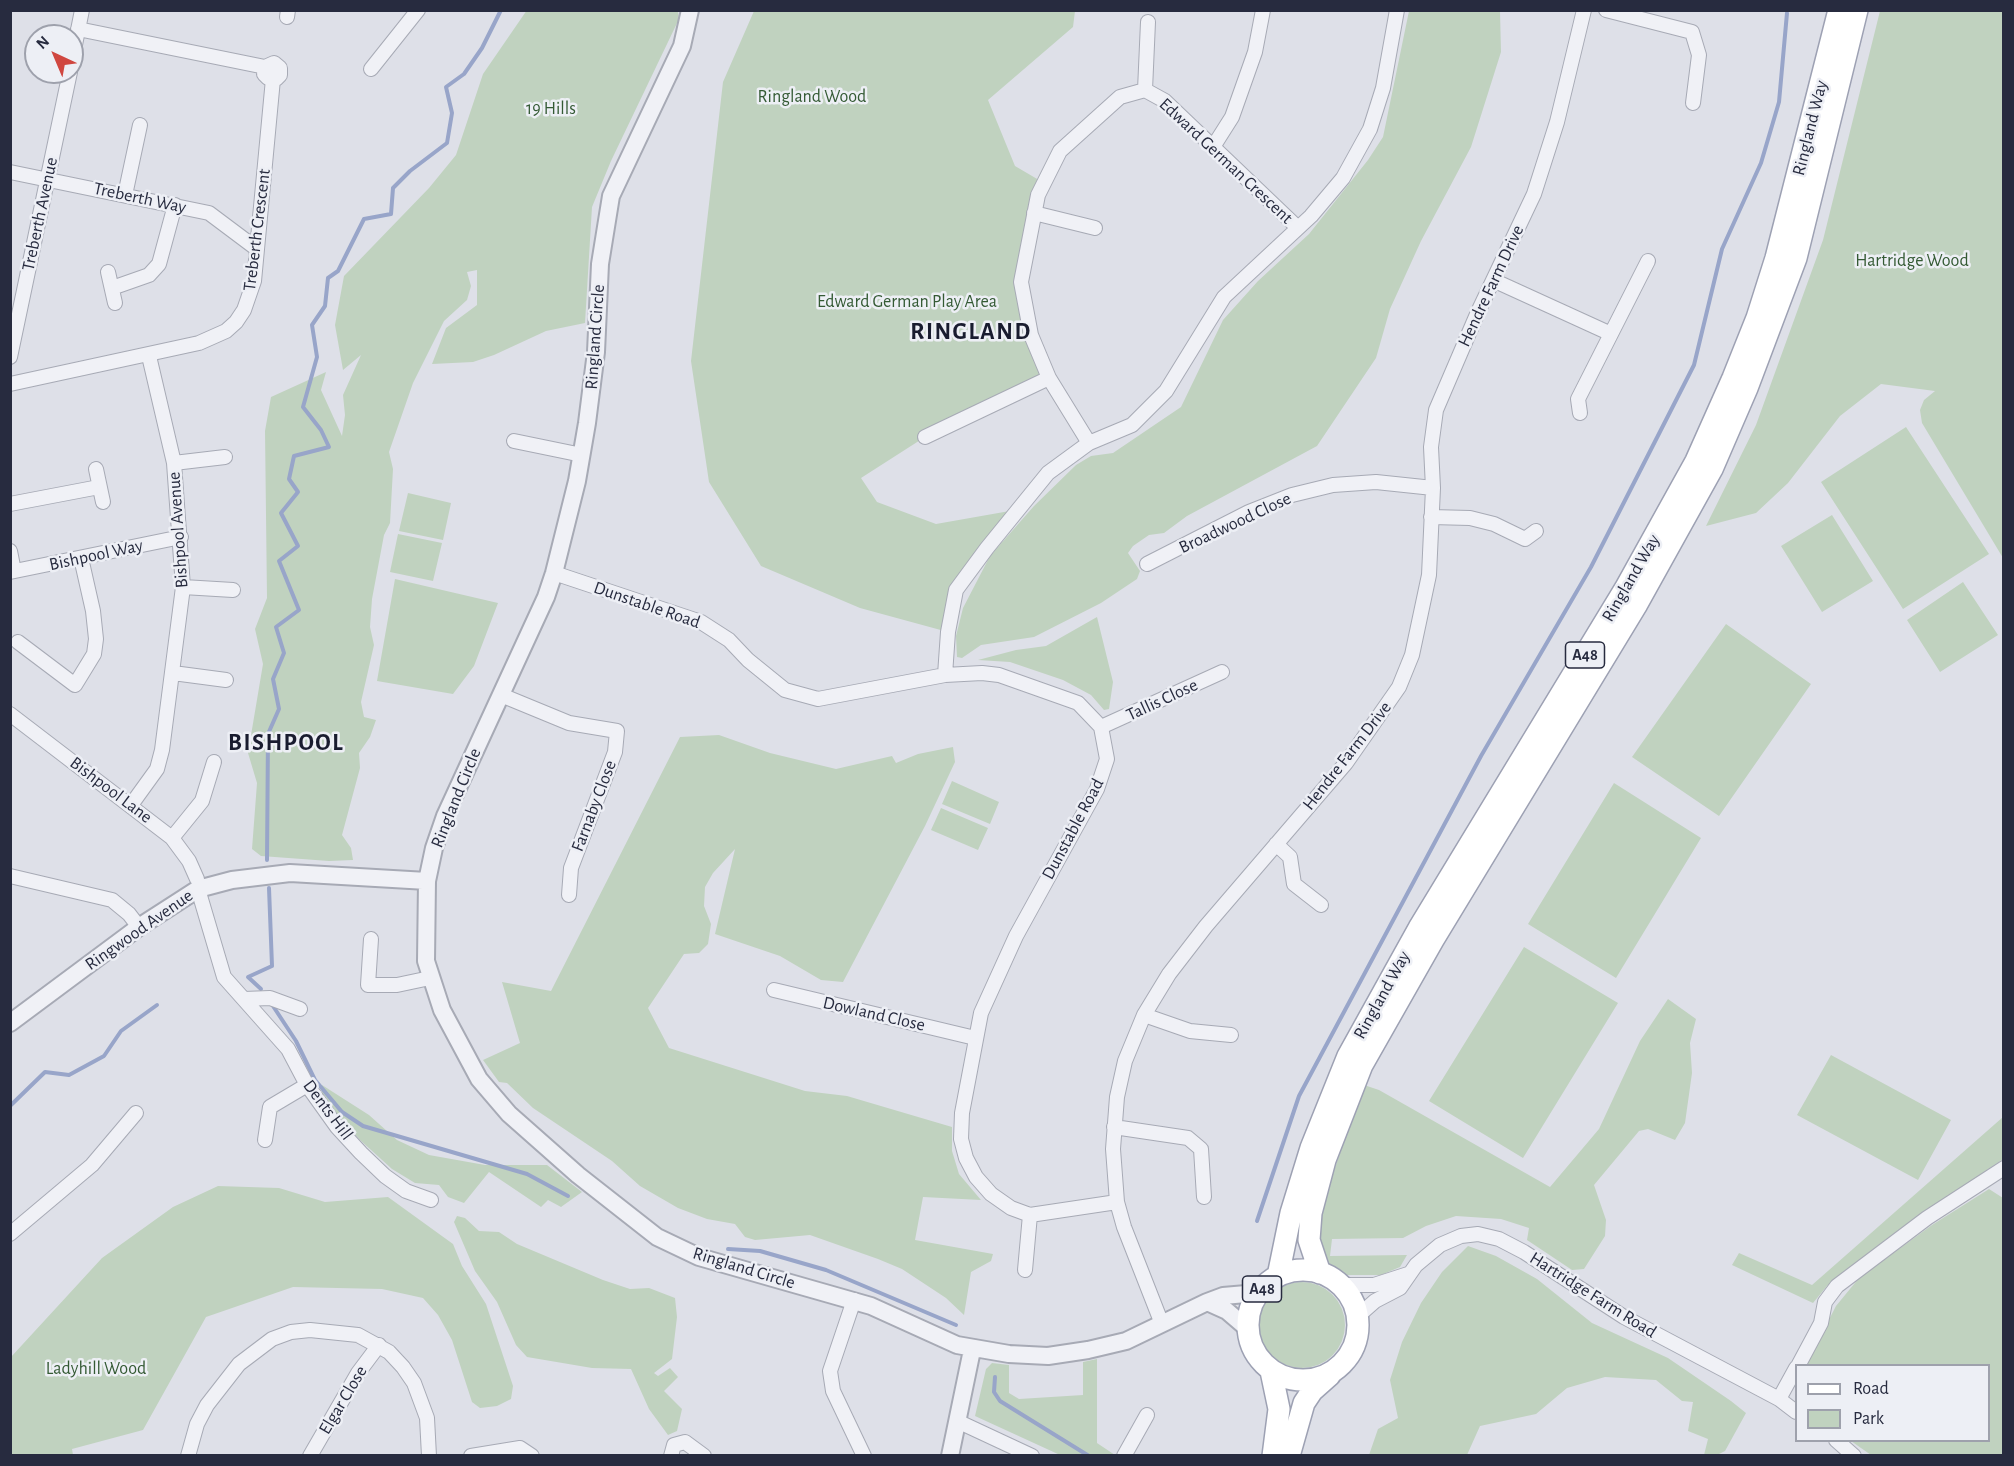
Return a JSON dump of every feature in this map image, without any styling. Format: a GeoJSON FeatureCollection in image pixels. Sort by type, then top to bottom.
{"type":"FeatureCollection","features":[{"type":"Feature","properties":{"kind":"main road","name":"Ringland Way"},"geometry":{"type":"LineString","coordinates":[[1278,1276],[1291,1213],[1311,1148],[1348,1056],[1419,928],[1625,589],[1696,461],[1728,389],[1757,318],[1776,258],[1839,10]]}},
{"type":"Feature","properties":{"kind":"main road","name":"Ringland Way"},"geometry":{"type":"LineString","coordinates":[[1320,1273],[1309,1240],[1311,1213],[1325,1160],[1362,1065],[1433,940],[1638,604],[1712,469],[1748,388],[1796,258],[1857,10]]}},
{"type":"Feature","properties":{"kind":"main road","name":"A48"},"geometry":{"type":"LineString","coordinates":[[1248,1329],[1252,1304],[1258,1293],[1278,1276],[1299,1271],[1320,1273],[1341,1285]]}},
{"type":"Feature","properties":{"kind":"main road"},"geometry":{"type":"LineString","coordinates":[[1289,1455],[1304,1403],[1312,1391],[1344,1362],[1353,1349],[1358,1333],[1358,1317],[1352,1299],[1341,1285]]}},
{"type":"Feature","properties":{"kind":"main road"},"geometry":{"type":"LineString","coordinates":[[1248,1329],[1255,1353],[1272,1371],[1286,1378],[1302,1381],[1318,1379],[1332,1372]]}},
{"type":"Feature","properties":{"kind":"main road"},"geometry":{"type":"LineString","coordinates":[[1272,1371],[1279,1409],[1273,1455]]}},
{"type":"Feature","properties":{"kind":"street"},"geometry":{"type":"LineString","coordinates":[[371,69],[418,10]]}},
{"type":"Feature","properties":{"kind":"street","name":"Ringland Circle"},"geometry":{"type":"LineString","coordinates":[[690,10],[682,46],[611,196],[600,264],[596,352],[582,455],[554,573],[445,816],[434,848],[428,881],[426,961],[430,978],[459,1045],[479,1079],[509,1114],[578,1175],[657,1237],[699,1257],[854,1300],[972,1350],[1048,1356],[1126,1341],[1223,1296],[1258,1293]]}},
{"type":"Feature","properties":{"kind":"street"},"geometry":{"type":"LineString","coordinates":[[1213,147],[1232,117],[1255,52],[1263,10]]}},
{"type":"Feature","properties":{"kind":"street"},"geometry":{"type":"LineString","coordinates":[[945,675],[948,632],[956,590],[1048,473],[1089,443],[1132,425],[1166,391],[1224,297],[1298,228],[1343,178],[1370,129],[1383,88],[1397,10]]}},
{"type":"Feature","properties":{"kind":"street","name":"Hendre Farm Drive"},"geometry":{"type":"LineString","coordinates":[[1162,1324],[1124,1227],[1117,1202],[1113,1149],[1114,1127],[1117,1097],[1125,1061],[1144,1015],[1168,974],[1346,764],[1399,687],[1412,655],[1429,574],[1433,488],[1431,447],[1436,410],[1478,312],[1495,281],[1534,194],[1557,122],[1584,10]]}},
{"type":"Feature","properties":{"kind":"street"},"geometry":{"type":"LineString","coordinates":[[1606,10],[1692,32],[1700,54],[1693,103]]}},
{"type":"Feature","properties":{"kind":"street"},"geometry":{"type":"LineString","coordinates":[[1145,90],[1148,22]]}},
{"type":"Feature","properties":{"kind":"street","name":"Treberth Crescent"},"geometry":{"type":"LineString","coordinates":[[10,384],[149,356],[199,343],[226,331],[243,310],[249,296],[257,249],[273,80],[280,75],[279,66],[272,62],[265,67],[84,30]]}},
{"type":"Feature","properties":{"kind":"street","name":"Treberth Avenue"},"geometry":{"type":"LineString","coordinates":[[10,357],[68,84]]}},
{"type":"Feature","properties":{"kind":"street","name":"Edward German Crescent"},"geometry":{"type":"LineString","coordinates":[[1089,443],[1049,378],[1031,335],[1021,282],[1038,195],[1060,151],[1120,97],[1145,90],[1165,101],[1298,228]]}},
{"type":"Feature","properties":{"kind":"street"},"geometry":{"type":"LineString","coordinates":[[125,195],[140,124]]}},
{"type":"Feature","properties":{"kind":"street","name":"Treberth Way"},"geometry":{"type":"LineString","coordinates":[[10,172],[209,213],[257,249]]}},
{"type":"Feature","properties":{"kind":"street"},"geometry":{"type":"LineString","coordinates":[[112,288],[149,275],[159,264],[175,205]]}},
{"type":"Feature","properties":{"kind":"street"},"geometry":{"type":"LineString","coordinates":[[1034,213],[1095,228]]}},
{"type":"Feature","properties":{"kind":"street"},"geometry":{"type":"LineString","coordinates":[[1580,413],[1578,399],[1609,333],[1648,261]]}},
{"type":"Feature","properties":{"kind":"street"},"geometry":{"type":"LineString","coordinates":[[108,272],[115,303]]}},
{"type":"Feature","properties":{"kind":"street"},"geometry":{"type":"LineString","coordinates":[[1495,281],[1609,333]]}},
{"type":"Feature","properties":{"kind":"street","name":"Bishpool Avenue"},"geometry":{"type":"LineString","coordinates":[[132,805],[157,769],[162,750],[183,587],[174,463],[149,356]]}},
{"type":"Feature","properties":{"kind":"street"},"geometry":{"type":"LineString","coordinates":[[925,437],[1049,378]]}},
{"type":"Feature","properties":{"kind":"street"},"geometry":{"type":"LineString","coordinates":[[514,441],[582,455]]}},
{"type":"Feature","properties":{"kind":"street"},"geometry":{"type":"LineString","coordinates":[[174,463],[225,457]]}},
{"type":"Feature","properties":{"kind":"street"},"geometry":{"type":"LineString","coordinates":[[96,469],[103,502]]}},
{"type":"Feature","properties":{"kind":"street","name":"Broadwood Close"},"geometry":{"type":"LineString","coordinates":[[1146,564],[1249,512],[1292,495],[1333,485],[1376,482],[1433,488]]}},
{"type":"Feature","properties":{"kind":"street"},"geometry":{"type":"LineString","coordinates":[[10,504],[99,487]]}},
{"type":"Feature","properties":{"kind":"street"},"geometry":{"type":"LineString","coordinates":[[1431,517],[1470,518],[1494,524],[1525,539],[1536,531]]}},
{"type":"Feature","properties":{"kind":"street","name":"Bishpool Way"},"geometry":{"type":"LineString","coordinates":[[12,572],[181,537]]}},
{"type":"Feature","properties":{"kind":"street"},"geometry":{"type":"LineString","coordinates":[[10,551],[12,572]]}},
{"type":"Feature","properties":{"kind":"street"},"geometry":{"type":"LineString","coordinates":[[18,642],[75,686],[94,654],[96,639],[93,611],[81,558]]}},
{"type":"Feature","properties":{"kind":"street","name":"Dunstable Road"},"geometry":{"type":"LineString","coordinates":[[554,573],[701,622],[729,640],[748,660],[785,690],[818,699],[945,675],[976,672],[999,675],[1044,689],[1078,703],[1101,727],[1107,759],[1097,789],[1006,956],[981,1013],[962,1113],[962,1139],[966,1158],[976,1178],[991,1194],[1011,1208],[1030,1215]]}},
{"type":"Feature","properties":{"kind":"street"},"geometry":{"type":"LineString","coordinates":[[183,587],[234,590]]}},
{"type":"Feature","properties":{"kind":"street","name":"Tallis Close"},"geometry":{"type":"LineString","coordinates":[[1101,727],[1222,672]]}},
{"type":"Feature","properties":{"kind":"street"},"geometry":{"type":"LineString","coordinates":[[173,673],[226,680]]}},
{"type":"Feature","properties":{"kind":"street","name":"Farnaby Close"},"geometry":{"type":"LineString","coordinates":[[501,695],[569,723],[617,731],[615,752],[571,868],[569,895]]}},
{"type":"Feature","properties":{"kind":"street","name":"Bishpool Lane"},"geometry":{"type":"LineString","coordinates":[[10,714],[132,805],[172,838],[197,884]]}},
{"type":"Feature","properties":{"kind":"street"},"geometry":{"type":"LineString","coordinates":[[172,838],[202,801],[214,762]]}},
{"type":"Feature","properties":{"kind":"street"},"geometry":{"type":"LineString","coordinates":[[1276,844],[1290,857],[1294,884],[1321,905]]}},
{"type":"Feature","properties":{"kind":"street","name":"Ringwood Avenue"},"geometry":{"type":"LineString","coordinates":[[10,1023],[197,884],[290,873],[428,881]]}},
{"type":"Feature","properties":{"kind":"street"},"geometry":{"type":"LineString","coordinates":[[10,876],[112,900],[129,914],[139,927]]}},
{"type":"Feature","properties":{"kind":"street","name":"Dents Hill"},"geometry":{"type":"LineString","coordinates":[[197,884],[224,977],[288,1049],[307,1085],[337,1127],[385,1176],[406,1191],[431,1200]]}},
{"type":"Feature","properties":{"kind":"street"},"geometry":{"type":"LineString","coordinates":[[371,939],[368,985],[397,985],[430,978]]}},
{"type":"Feature","properties":{"kind":"street","name":"Dowland Close"},"geometry":{"type":"LineString","coordinates":[[774,990],[975,1038]]}},
{"type":"Feature","properties":{"kind":"street"},"geometry":{"type":"LineString","coordinates":[[244,999],[270,998],[300,1009]]}},
{"type":"Feature","properties":{"kind":"street"},"geometry":{"type":"LineString","coordinates":[[1144,1015],[1190,1031],[1231,1035]]}},
{"type":"Feature","properties":{"kind":"street"},"geometry":{"type":"LineString","coordinates":[[265,1140],[270,1107],[307,1085]]}},
{"type":"Feature","properties":{"kind":"street"},"geometry":{"type":"LineString","coordinates":[[10,1234],[92,1165],[136,1113]]}},
{"type":"Feature","properties":{"kind":"street"},"geometry":{"type":"LineString","coordinates":[[1114,1127],[1188,1138],[1201,1149],[1204,1197]]}},
{"type":"Feature","properties":{"kind":"street"},"geometry":{"type":"LineString","coordinates":[[1798,1364],[1821,1323],[1825,1302],[1837,1286],[1927,1218],[2004,1168]]}},
{"type":"Feature","properties":{"kind":"street"},"geometry":{"type":"LineString","coordinates":[[1025,1270],[1030,1215],[1117,1202]]}},
{"type":"Feature","properties":{"kind":"street","name":"Hartridge Farm Road"},"geometry":{"type":"LineString","coordinates":[[1358,1317],[1375,1301],[1400,1288],[1424,1256],[1440,1245],[1461,1236],[1478,1234],[1499,1239],[1527,1253],[1624,1317],[1779,1399],[1795,1411]]}},
{"type":"Feature","properties":{"kind":"street","name":"Hartridge Farm Road"},"geometry":{"type":"LineString","coordinates":[[1341,1285],[1374,1286],[1409,1274]]}},
{"type":"Feature","properties":{"kind":"street"},"geometry":{"type":"LineString","coordinates":[[854,1300],[830,1371],[833,1391],[864,1455]]}},
{"type":"Feature","properties":{"kind":"street"},"geometry":{"type":"LineString","coordinates":[[1207,1302],[1227,1311],[1248,1329]]}},
{"type":"Feature","properties":{"kind":"street"},"geometry":{"type":"LineString","coordinates":[[188,1455],[197,1424],[222,1384],[239,1364],[272,1339],[291,1332],[327,1330],[358,1335],[379,1346],[403,1367],[414,1383],[427,1418],[429,1455]]}},
{"type":"Feature","properties":{"kind":"street","name":"Elgar Close"},"geometry":{"type":"LineString","coordinates":[[310,1455],[358,1373],[379,1346]]}},
{"type":"Feature","properties":{"kind":"street"},"geometry":{"type":"LineString","coordinates":[[950,1455],[972,1350]]}},
{"type":"Feature","properties":{"kind":"street"},"geometry":{"type":"LineString","coordinates":[[1779,1399],[1795,1370]]}},
{"type":"Feature","properties":{"kind":"street"},"geometry":{"type":"LineString","coordinates":[[1124,1455],[1147,1415]]}},
{"type":"Feature","properties":{"kind":"street"},"geometry":{"type":"LineString","coordinates":[[957,1421],[1032,1455]]}},
{"type":"Feature","properties":{"kind":"street"},"geometry":{"type":"LineString","coordinates":[[671,1455],[674,1445],[685,1442],[704,1455]]}},
{"type":"Feature","properties":{"kind":"street"},"geometry":{"type":"LineString","coordinates":[[1838,1442],[1854,1455]]}},
{"type":"Feature","properties":{"kind":"street"},"geometry":{"type":"LineString","coordinates":[[471,1455],[520,1448],[532,1455]]}},
{"type":"Feature","properties":{"kind":"green space","name":"19 Hills"},"geometry":{"type":"Polygon","coordinates":[[[527,10],[678,11],[679,19],[611,161],[592,207],[585,323],[546,331],[473,362],[432,364],[446,328],[477,305],[477,270],[467,272],[471,286],[467,300],[444,321],[413,383],[389,452],[393,469],[390,523],[384,535],[372,599],[370,627],[374,645],[361,702],[364,717],[376,720],[370,737],[359,753],[360,768],[342,835],[351,848],[353,860],[329,861],[261,856],[252,849],[257,783],[248,753],[263,664],[255,629],[267,598],[265,431],[271,397],[326,372],[321,390],[342,436],[345,415],[343,395],[361,355],[343,370],[335,325],[344,276],[429,188],[456,155],[483,74],[527,10]]]}},
{"type":"Feature","properties":{"kind":"green space","name":"Ringland Wood"},"geometry":{"type":"Polygon","coordinates":[[[754,11],[1075,11],[1073,27],[988,100],[1015,166],[1044,183],[1021,282],[1049,378],[925,437],[861,478],[877,502],[936,524],[1021,509],[956,590],[948,632],[860,608],[761,566],[709,482],[691,361],[723,82],[754,11]]]}},
{"type":"Feature","properties":{"kind":"green space"},"geometry":{"type":"Polygon","coordinates":[[[1409,11],[1500,11],[1501,52],[1471,147],[1421,241],[1390,309],[1376,358],[1317,446],[1187,516],[1164,533],[1149,535],[1133,546],[1128,553],[1140,571],[1137,579],[1101,603],[1034,637],[981,645],[962,658],[957,657],[956,636],[963,608],[990,556],[1034,506],[1076,465],[1091,456],[1113,453],[1181,407],[1223,320],[1258,281],[1309,234],[1368,160],[1383,137],[1409,11]]]}},
{"type":"Feature","properties":{"kind":"green space","name":"Hartridge Wood"},"geometry":{"type":"Polygon","coordinates":[[[1880,11],[2003,11],[2003,558],[1922,423],[1920,410],[1924,400],[1935,391],[1881,384],[1840,416],[1788,483],[1756,513],[1706,526],[1756,425],[1823,240],[1880,11]]]}},
{"type":"Feature","properties":{"kind":"green space"},"geometry":{"type":"Polygon","coordinates":[[[1906,427],[1989,554],[1903,609],[1821,482],[1906,427]]]}},
{"type":"Feature","properties":{"kind":"green space"},"geometry":{"type":"Polygon","coordinates":[[[408,493],[451,503],[443,540],[399,531],[408,493]]]}},
{"type":"Feature","properties":{"kind":"green space"},"geometry":{"type":"Polygon","coordinates":[[[1832,515],[1873,581],[1822,612],[1781,546],[1832,515]]]}},
{"type":"Feature","properties":{"kind":"green space"},"geometry":{"type":"Polygon","coordinates":[[[398,534],[442,543],[433,581],[390,572],[398,534]]]}},
{"type":"Feature","properties":{"kind":"green space"},"geometry":{"type":"Polygon","coordinates":[[[395,579],[498,603],[474,666],[453,694],[377,681],[395,579]]]}},
{"type":"Feature","properties":{"kind":"green space"},"geometry":{"type":"Polygon","coordinates":[[[1963,582],[1998,635],[1940,672],[1907,620],[1963,582]]]}},
{"type":"Feature","properties":{"kind":"green space"},"geometry":{"type":"Polygon","coordinates":[[[1097,617],[1113,682],[1109,709],[1104,710],[1091,695],[1063,680],[1010,662],[978,660],[1016,650],[1046,646],[1097,617]]]}},
{"type":"Feature","properties":{"kind":"green space"},"geometry":{"type":"Polygon","coordinates":[[[1726,624],[1811,684],[1719,816],[1632,757],[1726,624]]]}},
{"type":"Feature","properties":{"kind":"green space"},"geometry":{"type":"Polygon","coordinates":[[[719,735],[770,753],[836,769],[892,756],[896,763],[918,754],[953,747],[955,762],[925,826],[843,982],[821,980],[780,956],[715,934],[735,849],[713,873],[705,887],[704,906],[711,924],[708,944],[699,953],[684,954],[648,1008],[669,1048],[805,1091],[847,1096],[952,1127],[952,1151],[959,1174],[981,1200],[923,1197],[915,1240],[993,1254],[991,1261],[971,1272],[964,1315],[946,1298],[902,1269],[878,1259],[810,1235],[755,1240],[745,1237],[735,1224],[707,1219],[678,1208],[640,1186],[612,1161],[533,1108],[507,1083],[499,1082],[483,1060],[520,1043],[502,982],[551,991],[680,737],[719,735]]]}},
{"type":"Feature","properties":{"kind":"green space"},"geometry":{"type":"Polygon","coordinates":[[[952,781],[999,802],[990,824],[942,804],[952,781]]]}},
{"type":"Feature","properties":{"kind":"green space"},"geometry":{"type":"Polygon","coordinates":[[[1614,783],[1701,838],[1616,978],[1528,924],[1614,783]]]}},
{"type":"Feature","properties":{"kind":"green space"},"geometry":{"type":"Polygon","coordinates":[[[941,808],[988,828],[978,850],[931,830],[941,808]]]}},
{"type":"Feature","properties":{"kind":"green space"},"geometry":{"type":"Polygon","coordinates":[[[1524,947],[1618,1003],[1523,1158],[1429,1101],[1524,947]]]}},
{"type":"Feature","properties":{"kind":"green space"},"geometry":{"type":"Polygon","coordinates":[[[1668,999],[1696,1019],[1690,1043],[1692,1073],[1685,1123],[1675,1140],[1648,1129],[1639,1131],[1594,1185],[1606,1220],[1605,1236],[1584,1269],[1572,1270],[1527,1240],[1529,1228],[1501,1219],[1456,1216],[1426,1226],[1403,1238],[1332,1239],[1330,1256],[1407,1255],[1400,1267],[1381,1275],[1345,1275],[1322,1259],[1318,1234],[1319,1213],[1364,1085],[1379,1090],[1550,1187],[1599,1129],[1640,1041],[1668,999]]]}},
{"type":"Feature","properties":{"kind":"green space"},"geometry":{"type":"Polygon","coordinates":[[[1831,1055],[1951,1120],[1918,1180],[1797,1115],[1831,1055]]]}},
{"type":"Feature","properties":{"kind":"green space"},"geometry":{"type":"Polygon","coordinates":[[[322,1085],[369,1115],[397,1140],[429,1155],[485,1165],[547,1165],[582,1192],[561,1207],[548,1200],[541,1207],[489,1172],[464,1203],[448,1197],[439,1185],[415,1183],[392,1169],[360,1140],[322,1097],[322,1085]]]}},
{"type":"Feature","properties":{"kind":"green space"},"geometry":{"type":"Polygon","coordinates":[[[2003,1117],[2003,1159],[1895,1233],[1827,1286],[1813,1303],[1732,1265],[1739,1253],[1812,1285],[2003,1117]]]}},
{"type":"Feature","properties":{"kind":"green space","name":"Ladyhill Wood"},"geometry":{"type":"Polygon","coordinates":[[[218,1186],[279,1188],[325,1202],[388,1197],[453,1244],[462,1266],[486,1304],[513,1386],[511,1399],[497,1406],[480,1408],[472,1402],[452,1340],[438,1315],[423,1298],[382,1289],[293,1287],[206,1317],[143,1430],[72,1449],[73,1455],[11,1455],[11,1357],[102,1258],[173,1207],[218,1186]]]}},
{"type":"Feature","properties":{"kind":"green space"},"geometry":{"type":"Polygon","coordinates":[[[1989,1189],[2003,1198],[2003,1455],[1871,1455],[1852,1442],[1990,1442],[1990,1364],[1806,1364],[1836,1306],[1859,1278],[1932,1225],[1989,1189]]]}},
{"type":"Feature","properties":{"kind":"green space"},"geometry":{"type":"Polygon","coordinates":[[[457,1216],[465,1218],[479,1231],[499,1232],[517,1244],[603,1280],[630,1289],[649,1288],[675,1298],[677,1317],[672,1359],[654,1373],[658,1376],[670,1368],[678,1377],[664,1391],[682,1409],[677,1431],[668,1435],[649,1409],[631,1369],[592,1368],[527,1357],[516,1345],[497,1302],[475,1271],[454,1222],[457,1216]]]}},
{"type":"Feature","properties":{"kind":"green space"},"geometry":{"type":"Polygon","coordinates":[[[1468,1246],[1496,1256],[1537,1279],[1592,1323],[1668,1358],[1731,1401],[1746,1413],[1725,1451],[1717,1455],[1704,1455],[1708,1439],[1688,1431],[1693,1402],[1682,1401],[1656,1380],[1605,1377],[1567,1388],[1536,1414],[1480,1426],[1467,1455],[1369,1455],[1378,1429],[1398,1418],[1390,1380],[1402,1342],[1421,1303],[1442,1272],[1468,1246]]]}},
{"type":"Feature","properties":{"kind":"green space"},"geometry":{"type":"Polygon","coordinates":[[[1302,1282],[1318,1286],[1332,1295],[1341,1309],[1345,1325],[1341,1341],[1332,1355],[1318,1364],[1302,1368],[1286,1364],[1272,1355],[1263,1341],[1259,1325],[1263,1309],[1272,1295],[1286,1286],[1302,1282]]]}},
{"type":"Feature","properties":{"kind":"green space"},"geometry":{"type":"Polygon","coordinates":[[[1097,1359],[1097,1443],[1115,1455],[1060,1455],[975,1416],[986,1369],[992,1363],[1009,1365],[1009,1393],[1019,1399],[1083,1395],[1083,1362],[1097,1359]]]}},
{"type":"Feature","properties":{"kind":"waterway"},"geometry":{"type":"LineString","coordinates":[[267,860],[268,734],[279,709],[273,679],[284,653],[276,627],[299,610],[279,561],[298,546],[281,513],[298,492],[289,479],[294,456],[329,447],[321,430],[303,407],[317,357],[312,325],[325,306],[328,278],[338,271],[364,219],[391,214],[393,188],[410,171],[447,143],[452,113],[446,87],[464,74],[482,48],[501,10]]}},
{"type":"Feature","properties":{"kind":"waterway"},"geometry":{"type":"LineString","coordinates":[[1257,1221],[1299,1096],[1481,756],[1591,567],[1694,365],[1722,249],[1761,163],[1779,102],[1787,13]]}},
{"type":"Feature","properties":{"kind":"waterway"},"geometry":{"type":"LineString","coordinates":[[261,989],[248,977],[272,966],[269,888]]}},
{"type":"Feature","properties":{"kind":"waterway"},"geometry":{"type":"LineString","coordinates":[[10,1106],[45,1072],[69,1075],[104,1056],[121,1031],[157,1005]]}},
{"type":"Feature","properties":{"kind":"waterway"},"geometry":{"type":"LineString","coordinates":[[273,1006],[296,1041],[315,1080],[342,1112],[363,1126],[527,1174],[568,1196]]}},
{"type":"Feature","properties":{"kind":"waterway"},"geometry":{"type":"LineString","coordinates":[[728,1249],[760,1251],[826,1270],[956,1325]]}},
{"type":"Feature","properties":{"kind":"waterway"},"geometry":{"type":"LineString","coordinates":[[995,1377],[994,1392],[1000,1401],[1089,1456]]}},
{"type":"Feature","properties":{"kind":"district","name":"RINGLAND"},"geometry":{"type":"Point","coordinates":[971,332]}},
{"type":"Feature","properties":{"kind":"district","name":"BISHPOOL"},"geometry":{"type":"Point","coordinates":[286,743]}},
{"type":"Feature","properties":{"kind":"park label","name":"Edward German Play Area"},"geometry":{"type":"Point","coordinates":[907,302]}}]}
